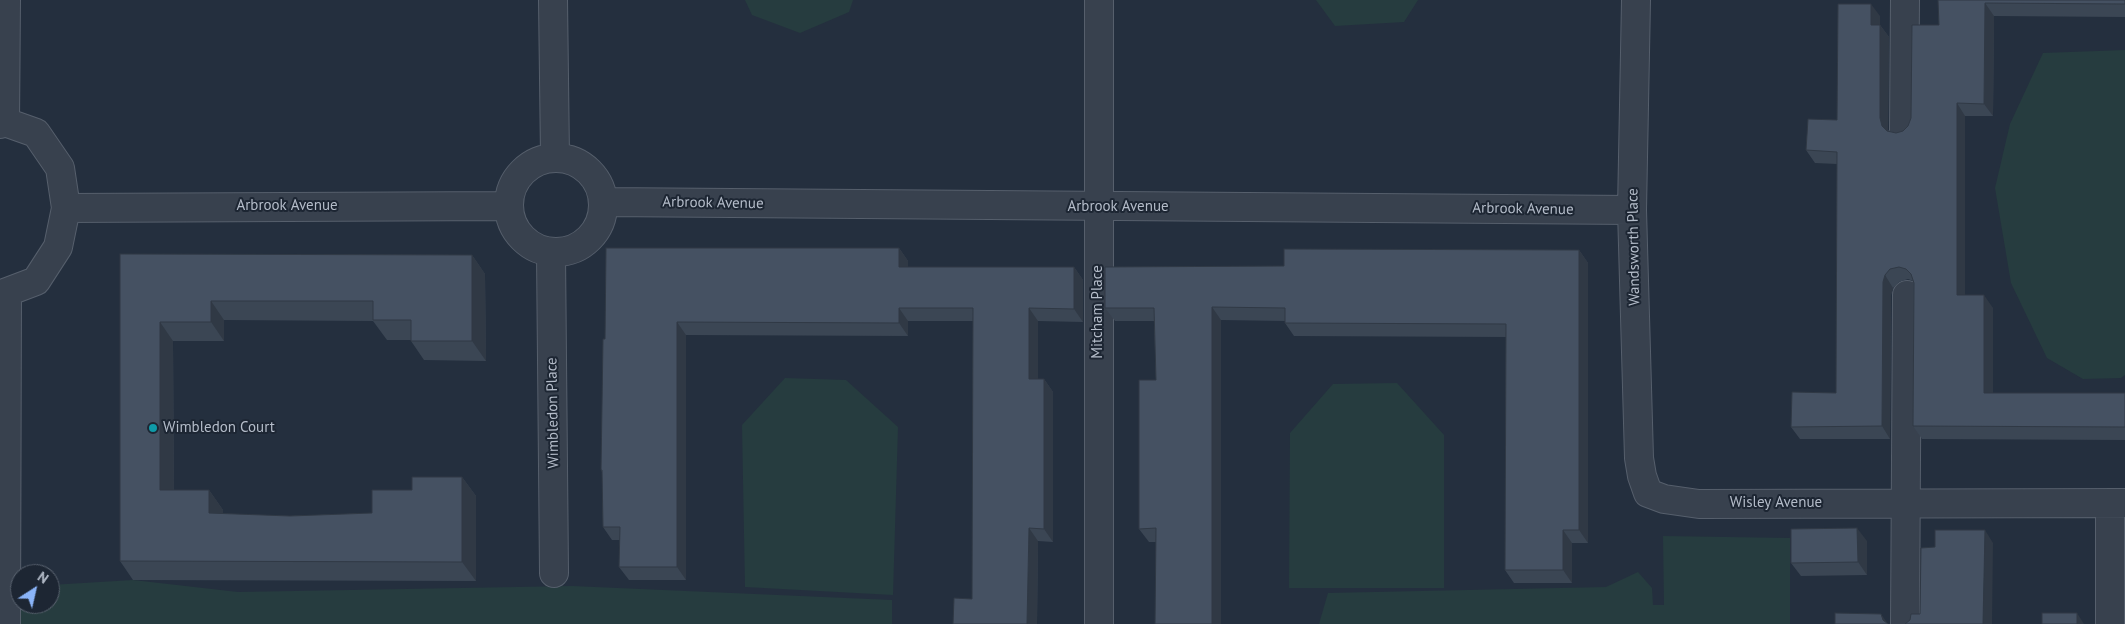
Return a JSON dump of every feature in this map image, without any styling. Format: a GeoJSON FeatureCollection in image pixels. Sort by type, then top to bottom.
{"type":"FeatureCollection","features":[{"type":"Feature","properties":{"kind":"street"},"geometry":{"type":"LineString","coordinates":[[6,0],[3,123],[36,133],[60,168],[66,208],[58,247],[36,281],[4,290],[6,624]]}},
{"type":"Feature","properties":{"kind":"street"},"geometry":{"type":"LineString","coordinates":[[553,0],[555,156]]}},
{"type":"Feature","properties":{"kind":"street","name":"Mitcham Place"},"geometry":{"type":"LineString","coordinates":[[1099,0],[1099,624]]}},
{"type":"Feature","properties":{"kind":"street","name":"Wandsworth Place"},"geometry":{"type":"LineString","coordinates":[[1636,0],[1632,210],[1638,442],[1642,476],[1648,492]]}},
{"type":"Feature","properties":{"kind":"street"},"geometry":{"type":"LineString","coordinates":[[1904,130],[1905,0]]}},
{"type":"Feature","properties":{"kind":"street"},"geometry":{"type":"LineString","coordinates":[[555,156],[580,164],[592,174],[601,187],[604,202],[601,223],[590,240],[572,251],[551,253],[535,248],[521,238],[512,224],[508,206],[511,189],[519,174],[532,164],[555,156]]}},
{"type":"Feature","properties":{"kind":"street","name":"Arbrook Avenue"},"geometry":{"type":"LineString","coordinates":[[604,202],[1632,210]]}},
{"type":"Feature","properties":{"kind":"street","name":"Arbrook Avenue"},"geometry":{"type":"LineString","coordinates":[[66,208],[508,206]]}},
{"type":"Feature","properties":{"kind":"street","name":"Wimbledon Place"},"geometry":{"type":"LineString","coordinates":[[551,253],[554,573]]}},
{"type":"Feature","properties":{"kind":"street"},"geometry":{"type":"LineString","coordinates":[[1905,624],[1907,295]]}},
{"type":"Feature","properties":{"kind":"street","name":"Wisley Avenue"},"geometry":{"type":"LineString","coordinates":[[1648,492],[1664,499],[1699,504],[1775,502],[1906,504],[2118,503],[2110,624]]}},
{"type":"Feature","properties":{"kind":"green space"},"geometry":{"type":"Polygon","coordinates":[[[745,0],[853,0],[849,12],[800,33],[752,15],[745,0]]]}},
{"type":"Feature","properties":{"kind":"green space"},"geometry":{"type":"Polygon","coordinates":[[[1316,0],[1418,0],[1404,22],[1335,26],[1316,0]]]}},
{"type":"Feature","properties":{"kind":"green space"},"geometry":{"type":"Polygon","coordinates":[[[2125,50],[2125,375],[2121,378],[2083,379],[2047,358],[2011,283],[1995,188],[2010,124],[2043,53],[2125,50]]]}},
{"type":"Feature","properties":{"kind":"green space"},"geometry":{"type":"Polygon","coordinates":[[[785,378],[846,380],[898,427],[893,595],[745,587],[742,425],[785,378]]]}},
{"type":"Feature","properties":{"kind":"green space"},"geometry":{"type":"Polygon","coordinates":[[[1397,383],[1444,435],[1444,588],[1289,588],[1290,433],[1333,384],[1397,383]]]}},
{"type":"Feature","properties":{"kind":"green space"},"geometry":{"type":"Polygon","coordinates":[[[1663,536],[1790,538],[1790,624],[1319,624],[1328,593],[1606,587],[1638,572],[1652,588],[1653,605],[1664,605],[1663,536]]]}},
{"type":"Feature","properties":{"kind":"green space"},"geometry":{"type":"Polygon","coordinates":[[[133,580],[238,592],[572,586],[892,600],[892,624],[0,624],[0,588],[10,588],[10,614],[60,614],[60,584],[133,580]]]}},
{"type":"Feature","properties":{"kind":"building"},"geometry":{"type":"Polygon","coordinates":[[[1938,0],[2125,0],[2125,4],[1985,3],[1984,104],[1957,103],[1957,295],[1984,295],[1984,393],[2125,393],[2125,427],[1913,426],[1914,283],[1911,274],[1906,269],[1899,267],[1890,269],[1885,275],[1883,282],[1882,426],[1791,427],[1792,392],[1836,393],[1837,152],[1806,150],[1808,119],[1837,120],[1838,4],[1871,4],[1871,25],[1880,25],[1880,118],[1882,126],[1887,131],[1896,133],[1903,131],[1908,126],[1911,118],[1912,25],[1939,25],[1938,0]]]}},
{"type":"Feature","properties":{"kind":"building"},"geometry":{"type":"Polygon","coordinates":[[[606,248],[899,248],[899,267],[1074,267],[1074,309],[1029,308],[1029,379],[1044,379],[1044,529],[1029,528],[1027,624],[953,624],[954,598],[972,599],[973,308],[899,308],[899,323],[677,322],[677,567],[619,567],[620,527],[603,527],[601,470],[606,248]]]}},
{"type":"Feature","properties":{"kind":"building"},"geometry":{"type":"Polygon","coordinates":[[[1284,249],[1579,250],[1579,530],[1563,530],[1563,570],[1505,570],[1506,324],[1285,323],[1285,308],[1212,307],[1212,624],[1155,624],[1156,528],[1139,529],[1139,380],[1156,380],[1154,308],[1105,308],[1105,267],[1284,266],[1284,249]]]}},
{"type":"Feature","properties":{"kind":"building","name":"Wimbledon Court"},"geometry":{"type":"Polygon","coordinates":[[[120,254],[472,255],[472,341],[411,341],[411,320],[373,320],[373,301],[211,301],[211,322],[160,322],[160,490],[209,490],[209,513],[290,516],[372,513],[372,490],[412,490],[412,477],[462,477],[462,562],[120,561],[120,254]]]}},
{"type":"Feature","properties":{"kind":"building"},"geometry":{"type":"Polygon","coordinates":[[[1857,528],[1858,562],[1791,563],[1791,529],[1857,528]]]}},
{"type":"Feature","properties":{"kind":"building"},"geometry":{"type":"Polygon","coordinates":[[[1935,530],[1985,530],[1983,624],[1905,624],[1910,620],[1911,614],[1920,614],[1921,548],[1935,547],[1935,530]]]}},
{"type":"Feature","properties":{"kind":"building"},"geometry":{"type":"Polygon","coordinates":[[[1835,613],[1881,614],[1883,620],[1888,624],[1835,624],[1835,613]]]}},
{"type":"Feature","properties":{"kind":"building"},"geometry":{"type":"Polygon","coordinates":[[[2042,613],[2077,613],[2077,624],[2042,624],[2042,613]]]}},
{"type":"Feature","properties":{"kind":"place","name":"Wimbledon Court"},"geometry":{"type":"Point","coordinates":[153,428]}}]}
